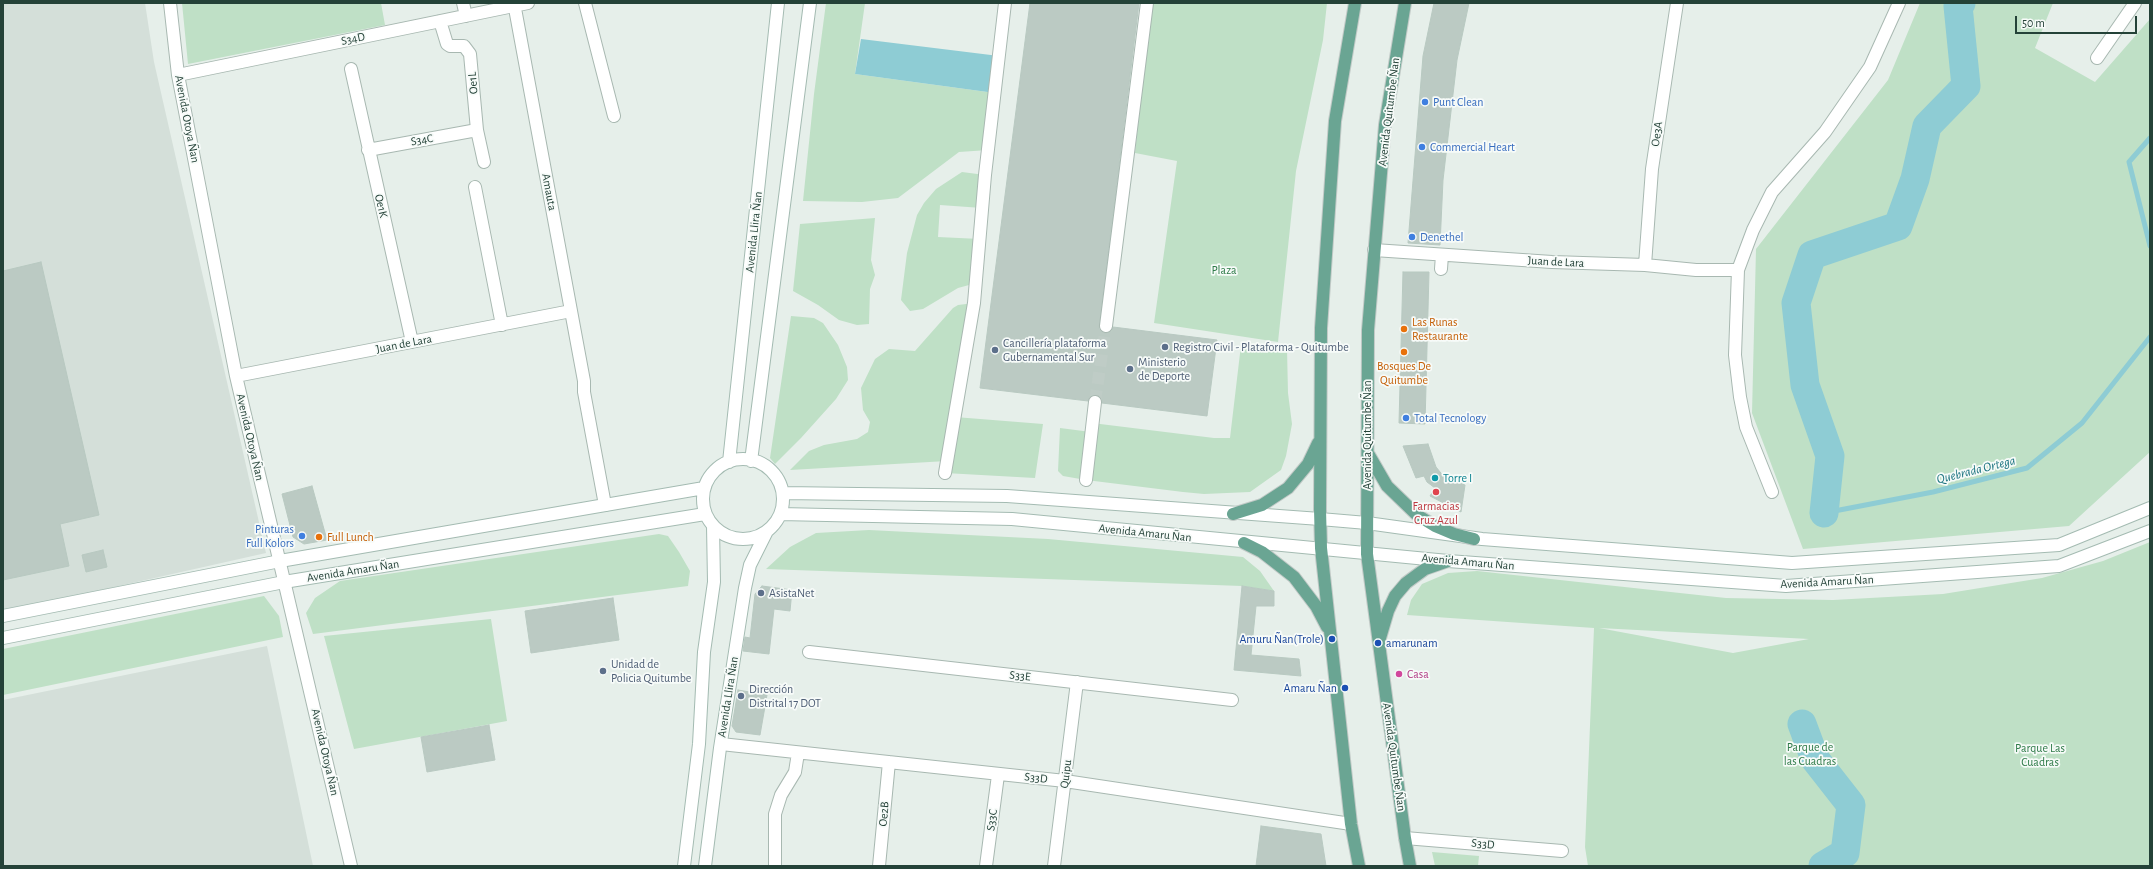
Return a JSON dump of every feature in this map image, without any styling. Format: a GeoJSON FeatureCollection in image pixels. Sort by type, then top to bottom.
{"type":"FeatureCollection","features":[{"type":"Feature","properties":{"kind":"main road"},"geometry":{"type":"LineString","coordinates":[[1355,3],[1335,121],[1321,328],[1320,519],[1321,548],[1332,639],[1350,824],[1359,866]]}},
{"type":"Feature","properties":{"kind":"main road","name":"Avenida Quitumbe Ñan"},"geometry":{"type":"LineString","coordinates":[[1405,3],[1385,125],[1368,330],[1367,554],[1378,643],[1410,866]]}},
{"type":"Feature","properties":{"kind":"main road"},"geometry":{"type":"LineString","coordinates":[[1233,514],[1262,505],[1288,488],[1308,464],[1320,436]]}},
{"type":"Feature","properties":{"kind":"main road"},"geometry":{"type":"LineString","coordinates":[[1367,450],[1375,469],[1387,486],[1412,510],[1435,526],[1454,534],[1474,539]]}},
{"type":"Feature","properties":{"kind":"main road"},"geometry":{"type":"LineString","coordinates":[[1244,543],[1273,560],[1294,577],[1316,606],[1332,639]]}},
{"type":"Feature","properties":{"kind":"main road"},"geometry":{"type":"LineString","coordinates":[[1378,643],[1388,611],[1396,596],[1406,583],[1425,569],[1448,562]]}},
{"type":"Feature","properties":{"kind":"street","name":"Avenida Otoya Ñan"},"geometry":{"type":"LineString","coordinates":[[170,3],[178,76],[236,376],[352,866]]}},
{"type":"Feature","properties":{"kind":"street"},"geometry":{"type":"LineString","coordinates":[[464,3],[466,16]]}},
{"type":"Feature","properties":{"kind":"street","name":"S34D"},"geometry":{"type":"LineString","coordinates":[[178,76],[466,16],[514,4],[528,3]]}},
{"type":"Feature","properties":{"kind":"street"},"geometry":{"type":"LineString","coordinates":[[585,3],[614,116]]}},
{"type":"Feature","properties":{"kind":"street","name":"Avenida Llira Ñan"},"geometry":{"type":"LineString","coordinates":[[729,462],[778,3]]}},
{"type":"Feature","properties":{"kind":"street"},"geometry":{"type":"LineString","coordinates":[[751,460],[810,3]]}},
{"type":"Feature","properties":{"kind":"street"},"geometry":{"type":"LineString","coordinates":[[945,473],[974,303],[985,175],[1005,3]]}},
{"type":"Feature","properties":{"kind":"street"},"geometry":{"type":"LineString","coordinates":[[1106,326],[1147,3]]}},
{"type":"Feature","properties":{"kind":"street","name":"Oe3A"},"geometry":{"type":"LineString","coordinates":[[1645,265],[1652,169],[1677,3]]}},
{"type":"Feature","properties":{"kind":"street"},"geometry":{"type":"LineString","coordinates":[[1772,492],[1746,427],[1740,397],[1735,355],[1738,270],[1753,230],[1772,192],[1825,132],[1870,67],[1898,3]]}},
{"type":"Feature","properties":{"kind":"street"},"geometry":{"type":"LineString","coordinates":[[2097,58],[2135,3]]}},
{"type":"Feature","properties":{"kind":"street","name":"Amauta"},"geometry":{"type":"LineString","coordinates":[[514,4],[584,381],[584,392],[605,505]]}},
{"type":"Feature","properties":{"kind":"street","name":"Oe1L"},"geometry":{"type":"LineString","coordinates":[[440,21],[447,44],[450,46],[464,46],[470,54],[477,130],[484,162]]}},
{"type":"Feature","properties":{"kind":"street","name":"Oe1K"},"geometry":{"type":"LineString","coordinates":[[351,69],[412,342]]}},
{"type":"Feature","properties":{"kind":"street","name":"S34C"},"geometry":{"type":"LineString","coordinates":[[368,150],[477,130]]}},
{"type":"Feature","properties":{"kind":"street"},"geometry":{"type":"LineString","coordinates":[[475,187],[502,325]]}},
{"type":"Feature","properties":{"kind":"street","name":"Juan de Lara"},"geometry":{"type":"LineString","coordinates":[[1374,250],[1442,255],[1551,268],[1645,265],[1695,275],[1738,270]]}},
{"type":"Feature","properties":{"kind":"street"},"geometry":{"type":"LineString","coordinates":[[1441,269],[1442,255]]}},
{"type":"Feature","properties":{"kind":"street","name":"Juan de Lara"},"geometry":{"type":"LineString","coordinates":[[236,376],[571,311]]}},
{"type":"Feature","properties":{"kind":"street"},"geometry":{"type":"LineString","coordinates":[[1086,480],[1095,402]]}},
{"type":"Feature","properties":{"kind":"street"},"geometry":{"type":"LineString","coordinates":[[751,460],[766,467],[777,478],[783,493],[783,504],[780,514],[767,531],[753,538],[739,539],[724,535],[713,526],[705,514],[703,501],[704,488],[714,472],[729,462],[751,460]]}},
{"type":"Feature","properties":{"kind":"street","name":"Avenida Amaru Ñan"},"geometry":{"type":"LineString","coordinates":[[3,616],[280,561],[704,488]]}},
{"type":"Feature","properties":{"kind":"street","name":"Avenida Amaru Ñan"},"geometry":{"type":"LineString","coordinates":[[783,493],[1007,496],[1367,523],[1474,539],[1792,563],[2059,545],[2150,508]]}},
{"type":"Feature","properties":{"kind":"street","name":"Avenida Amaru Ñan"},"geometry":{"type":"LineString","coordinates":[[3,638],[284,582],[705,514]]}},
{"type":"Feature","properties":{"kind":"street","name":"Avenida Amaru Ñan"},"geometry":{"type":"LineString","coordinates":[[780,514],[1012,520],[1244,543],[1321,548],[1448,562],[1786,586],[2059,566],[2150,531]]}},
{"type":"Feature","properties":{"kind":"street","name":"Avenida Llira Ñan"},"geometry":{"type":"LineString","coordinates":[[684,866],[699,744],[704,652],[714,582],[713,526]]}},
{"type":"Feature","properties":{"kind":"street","name":"Avenida Llira Ñan"},"geometry":{"type":"LineString","coordinates":[[705,866],[721,744],[745,588],[750,565],[767,531]]}},
{"type":"Feature","properties":{"kind":"street","name":"S33E"},"geometry":{"type":"LineString","coordinates":[[809,652],[1232,700]]}},
{"type":"Feature","properties":{"kind":"street","name":"Quipu"},"geometry":{"type":"LineString","coordinates":[[1054,866],[1077,682]]}},
{"type":"Feature","properties":{"kind":"street","name":"S33D"},"geometry":{"type":"LineString","coordinates":[[721,744],[1065,781],[1350,824]]}},
{"type":"Feature","properties":{"kind":"street"},"geometry":{"type":"LineString","coordinates":[[776,866],[775,814],[781,795],[795,772],[798,753]]}},
{"type":"Feature","properties":{"kind":"street","name":"Oe2B"},"geometry":{"type":"LineString","coordinates":[[879,866],[889,762]]}},
{"type":"Feature","properties":{"kind":"street","name":"S33C"},"geometry":{"type":"LineString","coordinates":[[986,866],[998,775]]}},
{"type":"Feature","properties":{"kind":"street","name":"S33D"},"geometry":{"type":"LineString","coordinates":[[1405,838],[1562,851]]}},
{"type":"Feature","properties":{"kind":"shaded area"},"geometry":{"type":"Polygon","coordinates":[[[3,3],[145,3],[154,62],[266,553],[3,612],[3,3]]]}},
{"type":"Feature","properties":{"kind":"shaded area"},"geometry":{"type":"Polygon","coordinates":[[[267,646],[313,866],[3,866],[3,700],[267,646]]]}},
{"type":"Feature","properties":{"kind":"green space"},"geometry":{"type":"Polygon","coordinates":[[[182,3],[381,3],[385,25],[188,64],[182,3]]]}},
{"type":"Feature","properties":{"kind":"green space"},"geometry":{"type":"Polygon","coordinates":[[[826,3],[865,3],[855,74],[995,93],[988,150],[959,152],[898,198],[862,202],[803,201],[814,94],[826,3]]]}},
{"type":"Feature","properties":{"kind":"green space","name":"Plaza"},"geometry":{"type":"Polygon","coordinates":[[[1151,3],[1327,3],[1323,40],[1296,171],[1278,342],[1154,323],[1177,161],[1135,153],[1151,3]]]}},
{"type":"Feature","properties":{"kind":"green space"},"geometry":{"type":"Polygon","coordinates":[[[1920,3],[2053,3],[2035,48],[2095,82],[2150,19],[2150,452],[2069,526],[1803,549],[1752,413],[1756,249],[1888,80],[1920,3]]]}},
{"type":"Feature","properties":{"kind":"green space"},"geometry":{"type":"Polygon","coordinates":[[[962,172],[985,175],[982,208],[940,205],[938,237],[980,239],[975,287],[969,285],[958,288],[923,309],[910,311],[901,300],[907,253],[917,215],[924,203],[936,189],[962,172]]]}},
{"type":"Feature","properties":{"kind":"green space"},"geometry":{"type":"Polygon","coordinates":[[[875,218],[871,260],[875,275],[870,289],[869,324],[857,325],[839,320],[818,305],[793,291],[800,224],[875,218]]]}},
{"type":"Feature","properties":{"kind":"green space"},"geometry":{"type":"Polygon","coordinates":[[[974,303],[955,417],[1043,424],[1035,478],[945,473],[947,461],[790,470],[809,451],[824,445],[857,439],[868,432],[870,422],[863,410],[861,388],[875,359],[889,349],[915,351],[953,308],[958,305],[974,303]]]}},
{"type":"Feature","properties":{"kind":"green space"},"geometry":{"type":"Polygon","coordinates":[[[791,316],[814,318],[823,323],[838,345],[847,367],[848,380],[836,399],[775,464],[770,458],[791,316]]]}},
{"type":"Feature","properties":{"kind":"green space"},"geometry":{"type":"Polygon","coordinates":[[[1241,345],[1287,349],[1288,393],[1292,424],[1286,456],[1281,470],[1250,492],[1204,494],[1183,492],[1086,480],[1063,476],[1058,471],[1060,428],[1091,432],[1092,423],[1214,438],[1230,438],[1241,345]]]}},
{"type":"Feature","properties":{"kind":"green space"},"geometry":{"type":"Polygon","coordinates":[[[869,530],[1048,539],[1243,557],[1260,571],[1274,591],[1242,586],[766,569],[790,547],[816,533],[869,530]]]}},
{"type":"Feature","properties":{"kind":"green space"},"geometry":{"type":"Polygon","coordinates":[[[659,534],[668,536],[690,571],[688,586],[313,634],[306,613],[315,598],[340,581],[659,534]]]}},
{"type":"Feature","properties":{"kind":"green space"},"geometry":{"type":"Polygon","coordinates":[[[2150,542],[2150,866],[1588,866],[1585,847],[1594,628],[1407,615],[1411,600],[1422,584],[1448,573],[1477,571],[1726,598],[1833,600],[1943,594],[2042,578],[2103,561],[2150,542]],[[1599,628],[1733,653],[1809,639],[1599,628]]]}},
{"type":"Feature","properties":{"kind":"green space"},"geometry":{"type":"Polygon","coordinates":[[[264,596],[279,616],[283,637],[3,695],[3,649],[264,596]]]}},
{"type":"Feature","properties":{"kind":"green space"},"geometry":{"type":"Polygon","coordinates":[[[491,619],[507,721],[354,749],[324,636],[491,619]]]}},
{"type":"Feature","properties":{"kind":"green space"},"geometry":{"type":"Polygon","coordinates":[[[1432,852],[1479,856],[1478,866],[1435,866],[1432,852]]]}},
{"type":"Feature","properties":{"kind":"water"},"geometry":{"type":"Polygon","coordinates":[[[861,39],[999,56],[995,93],[855,74],[861,39]]]}},
{"type":"Feature","properties":{"kind":"building"},"geometry":{"type":"Polygon","coordinates":[[[1030,3],[1139,3],[1099,329],[1105,333],[1112,331],[1113,327],[1217,340],[1207,416],[1102,403],[1102,399],[1096,395],[1092,395],[1088,401],[980,388],[1030,3]]]}},
{"type":"Feature","properties":{"kind":"building"},"geometry":{"type":"Polygon","coordinates":[[[1434,3],[1469,3],[1457,60],[1443,180],[1440,245],[1408,243],[1423,56],[1434,3]]]}},
{"type":"Feature","properties":{"kind":"building"},"geometry":{"type":"Polygon","coordinates":[[[41,262],[99,515],[60,524],[69,566],[3,580],[3,271],[41,262]]]}},
{"type":"Feature","properties":{"kind":"building"},"geometry":{"type":"Polygon","coordinates":[[[1403,272],[1429,272],[1425,424],[1399,423],[1403,272]]]}},
{"type":"Feature","properties":{"kind":"building","name":"Torre I"},"geometry":{"type":"Polygon","coordinates":[[[1428,444],[1436,467],[1445,478],[1465,485],[1461,512],[1430,496],[1435,488],[1427,482],[1424,476],[1416,478],[1403,446],[1428,444]]]}},
{"type":"Feature","properties":{"kind":"building"},"geometry":{"type":"Polygon","coordinates":[[[312,486],[327,540],[304,544],[293,537],[282,494],[312,486]]]}},
{"type":"Feature","properties":{"kind":"building"},"geometry":{"type":"Polygon","coordinates":[[[103,550],[107,567],[86,572],[82,555],[103,550]]]}},
{"type":"Feature","properties":{"kind":"building"},"geometry":{"type":"Polygon","coordinates":[[[762,586],[792,590],[790,611],[774,609],[769,654],[743,651],[745,637],[750,638],[755,594],[762,586]]]}},
{"type":"Feature","properties":{"kind":"building"},"geometry":{"type":"Polygon","coordinates":[[[1242,586],[1274,591],[1274,606],[1256,606],[1251,655],[1299,659],[1301,676],[1234,670],[1242,586]]]}},
{"type":"Feature","properties":{"kind":"building"},"geometry":{"type":"Polygon","coordinates":[[[613,598],[619,640],[531,653],[525,611],[613,598]]]}},
{"type":"Feature","properties":{"kind":"building"},"geometry":{"type":"Polygon","coordinates":[[[738,690],[767,695],[760,735],[736,732],[732,726],[738,690]]]}},
{"type":"Feature","properties":{"kind":"building"},"geometry":{"type":"Polygon","coordinates":[[[489,725],[495,760],[427,772],[421,737],[489,725]]]}},
{"type":"Feature","properties":{"kind":"building"},"geometry":{"type":"Polygon","coordinates":[[[1261,826],[1321,834],[1326,866],[1256,866],[1261,826]]]}},
{"type":"Feature","properties":{"kind":"waterway"},"geometry":{"type":"LineString","coordinates":[[1824,513],[1830,456],[1805,385],[1796,303],[1812,255],[1898,226],[1915,179],[1927,126],[1966,86],[1958,6],[1961,3]]}},
{"type":"Feature","properties":{"kind":"waterway","name":"Quebrada Ortega"},"geometry":{"type":"LineString","coordinates":[[2150,138],[2129,162],[2150,246]]}},
{"type":"Feature","properties":{"kind":"waterway","name":"Quebrada Ortega"},"geometry":{"type":"LineString","coordinates":[[1824,513],[1933,492],[2027,468],[2082,423],[2150,337]]}},
{"type":"Feature","properties":{"kind":"waterway"},"geometry":{"type":"LineString","coordinates":[[1802,724],[1815,759],[1851,805],[1845,853],[1823,866]]}},
{"type":"Feature","properties":{"kind":"tunnel"},"geometry":{"type":"LineString","coordinates":[[1095,402],[1106,326]]}},
{"type":"Feature","properties":{"kind":"place","name":"Punt Clean"},"geometry":{"type":"Point","coordinates":[1425,102]}},
{"type":"Feature","properties":{"kind":"place","name":"Commercial Heart"},"geometry":{"type":"Point","coordinates":[1422,147]}},
{"type":"Feature","properties":{"kind":"place","name":"Denethel"},"geometry":{"type":"Point","coordinates":[1412,237]}},
{"type":"Feature","properties":{"kind":"place","name":"Las Runas Restaurante"},"geometry":{"type":"Point","coordinates":[1404,329]}},
{"type":"Feature","properties":{"kind":"place","name":"Registro Civil - Plataforma - Quitumbe"},"geometry":{"type":"Point","coordinates":[1165,347]}},
{"type":"Feature","properties":{"kind":"place","name":"Cancillería plataforma Gubernamental Sur"},"geometry":{"type":"Point","coordinates":[995,350]}},
{"type":"Feature","properties":{"kind":"place","name":"Bosques De Quitumbe"},"geometry":{"type":"Point","coordinates":[1404,352]}},
{"type":"Feature","properties":{"kind":"place","name":"Ministerio de Deporte"},"geometry":{"type":"Point","coordinates":[1130,369]}},
{"type":"Feature","properties":{"kind":"place","name":"Total Tecnology"},"geometry":{"type":"Point","coordinates":[1406,418]}},
{"type":"Feature","properties":{"kind":"place","name":"Torre I"},"geometry":{"type":"Point","coordinates":[1435,478]}},
{"type":"Feature","properties":{"kind":"place","name":"Farmacias Cruz Azul"},"geometry":{"type":"Point","coordinates":[1436,492]}},
{"type":"Feature","properties":{"kind":"place","name":"Pinturas Full Kolors"},"geometry":{"type":"Point","coordinates":[302,536]}},
{"type":"Feature","properties":{"kind":"place","name":"Full Lunch"},"geometry":{"type":"Point","coordinates":[319,537]}},
{"type":"Feature","properties":{"kind":"place","name":"AsistaNet"},"geometry":{"type":"Point","coordinates":[761,593]}},
{"type":"Feature","properties":{"kind":"place","name":"Amuru Ñan(Trole)"},"geometry":{"type":"Point","coordinates":[1332,639]}},
{"type":"Feature","properties":{"kind":"place","name":"amarunam"},"geometry":{"type":"Point","coordinates":[1378,643]}},
{"type":"Feature","properties":{"kind":"place","name":"Unidad de Policia Quitumbe"},"geometry":{"type":"Point","coordinates":[603,671]}},
{"type":"Feature","properties":{"kind":"place","name":"Casa"},"geometry":{"type":"Point","coordinates":[1399,674]}},
{"type":"Feature","properties":{"kind":"place","name":"Amaru Ñan"},"geometry":{"type":"Point","coordinates":[1345,688]}},
{"type":"Feature","properties":{"kind":"place","name":"Dirección Distrital 17 DOT"},"geometry":{"type":"Point","coordinates":[741,696]}},
{"type":"Feature","properties":{"kind":"park label","name":"Parque de las Cuadras"},"geometry":{"type":"Point","coordinates":[1810,754]}},
{"type":"Feature","properties":{"kind":"park label","name":"Parque Las Cuadras"},"geometry":{"type":"Point","coordinates":[2040,755]}}]}
